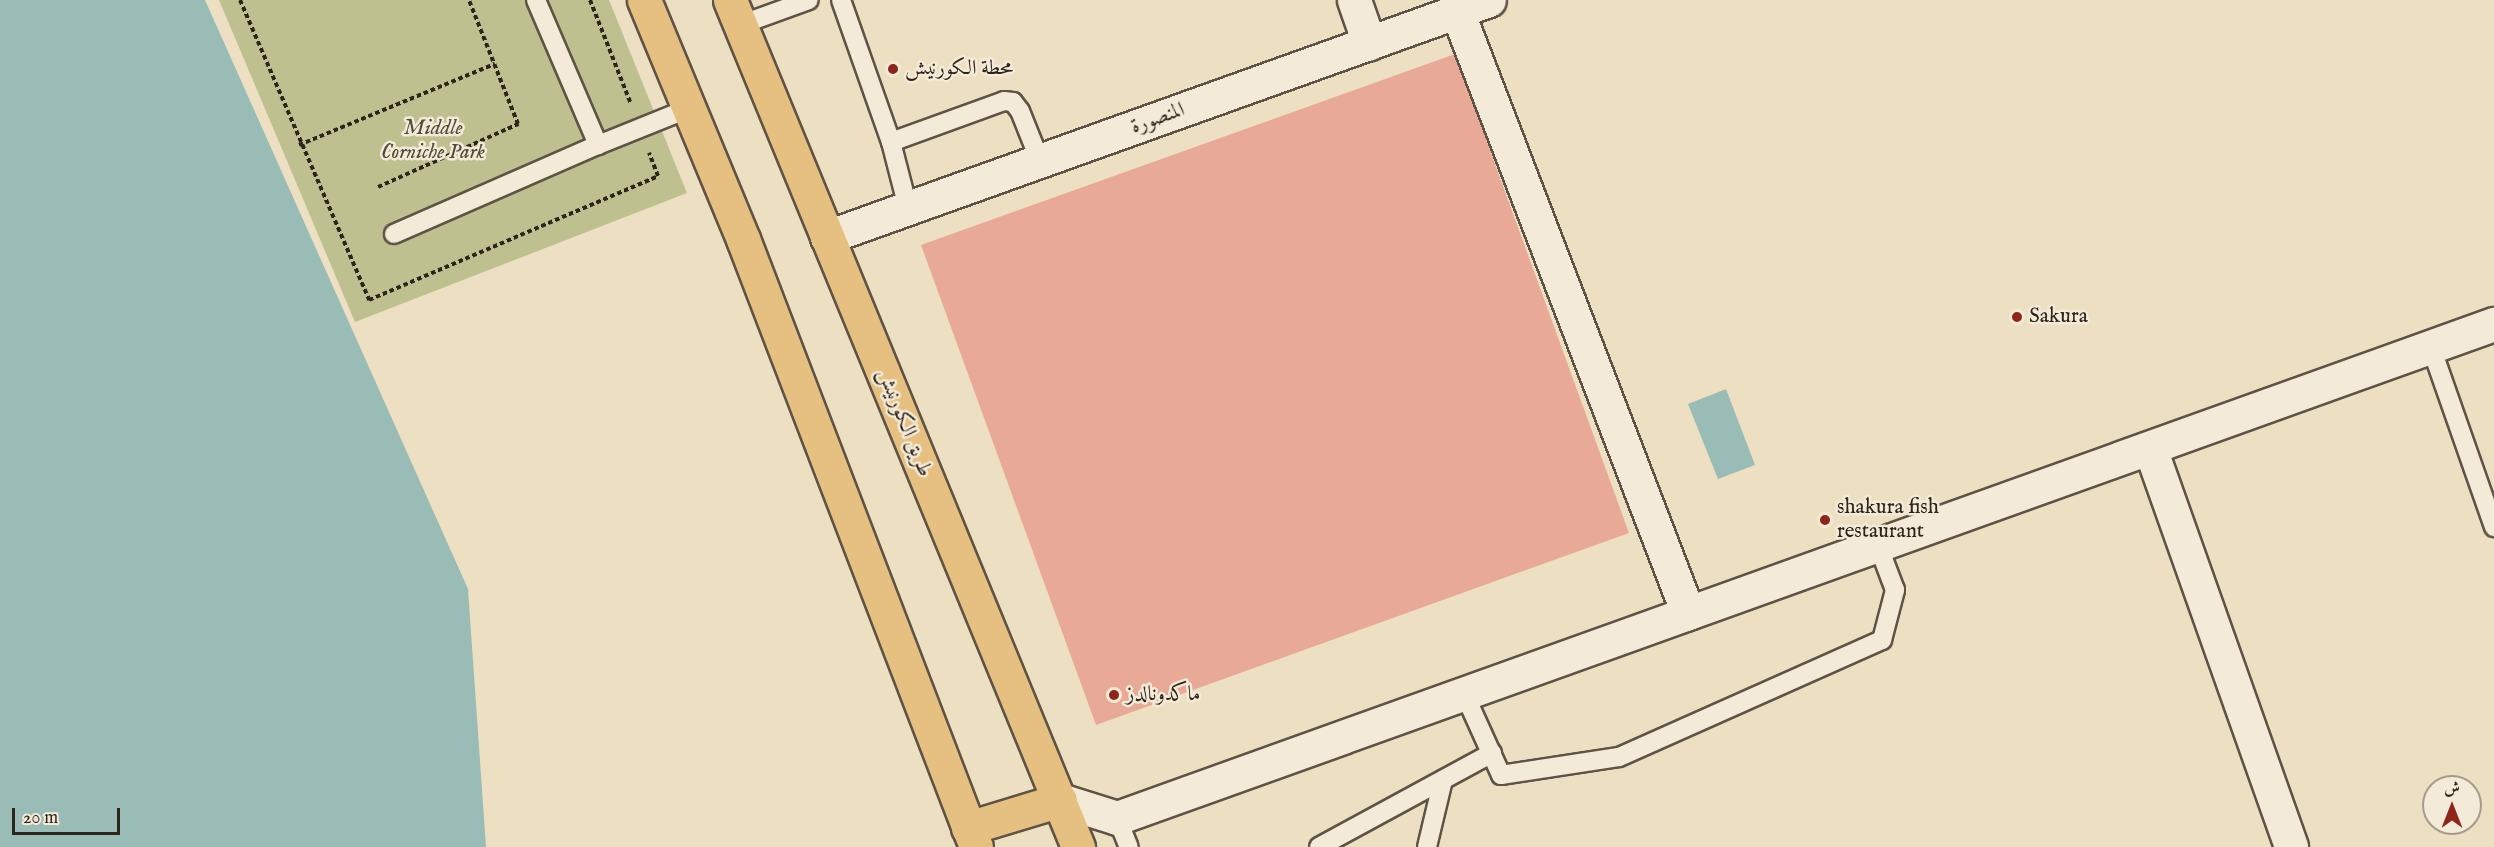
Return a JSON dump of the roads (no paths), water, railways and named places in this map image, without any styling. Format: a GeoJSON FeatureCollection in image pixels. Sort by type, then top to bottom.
{"type":"FeatureCollection","features":[{"type":"Feature","properties":{"kind":"main road"},"geometry":{"type":"LineString","coordinates":[[644,0],[687,109],[743,239],[972,837],[1059,800]]}},
{"type":"Feature","properties":{"kind":"main road","name":"طريق الكورنيش"},"geometry":{"type":"LineString","coordinates":[[735,13],[1078,847]]}},
{"type":"Feature","properties":{"kind":"street"},"geometry":{"type":"LineString","coordinates":[[1354,0],[1369,43]]}},
{"type":"Feature","properties":{"kind":"street","name":"المنصورة"},"geometry":{"type":"LineString","coordinates":[[827,237],[1488,0]]}},
{"type":"Feature","properties":{"kind":"street"},"geometry":{"type":"LineString","coordinates":[[1457,11],[1688,613]]}},
{"type":"Feature","properties":{"kind":"street"},"geometry":{"type":"LineString","coordinates":[[1059,800],[1123,832],[1464,693],[2494,324]]}},
{"type":"Feature","properties":{"kind":"street"},"geometry":{"type":"LineString","coordinates":[[2150,448],[2291,847]]}},
{"type":"Feature","properties":{"kind":"lane"},"geometry":{"type":"LineString","coordinates":[[536,0],[598,145]]}},
{"type":"Feature","properties":{"kind":"lane"},"geometry":{"type":"LineString","coordinates":[[735,13],[809,0]]}},
{"type":"Feature","properties":{"kind":"lane"},"geometry":{"type":"LineString","coordinates":[[841,0],[891,142],[908,208]]}},
{"type":"Feature","properties":{"kind":"lane"},"geometry":{"type":"LineString","coordinates":[[891,142],[1004,100],[1013,102],[1020,111],[1040,161]]}},
{"type":"Feature","properties":{"kind":"lane"},"geometry":{"type":"LineString","coordinates":[[394,234],[598,145],[687,109]]}},
{"type":"Feature","properties":{"kind":"lane"},"geometry":{"type":"LineString","coordinates":[[2431,347],[2494,527]]}},
{"type":"Feature","properties":{"kind":"lane"},"geometry":{"type":"LineString","coordinates":[[1464,693],[1501,775],[1619,757],[1882,640],[1895,590],[1878,545]]}},
{"type":"Feature","properties":{"kind":"lane"},"geometry":{"type":"LineString","coordinates":[[1319,847],[1492,753]]}},
{"type":"Feature","properties":{"kind":"lane"},"geometry":{"type":"LineString","coordinates":[[1427,847],[1443,780]]}},
{"type":"Feature","properties":{"kind":"water"},"geometry":{"type":"Polygon","coordinates":[[[0,0],[205,0],[468,589],[486,847],[0,847],[0,0]]]}},
{"type":"Feature","properties":{"kind":"water"},"geometry":{"type":"Polygon","coordinates":[[[1726,389],[1755,465],[1718,479],[1688,404],[1726,389]]]}},
{"type":"Feature","properties":{"kind":"place","name":"محطة الكورنيش"},"geometry":{"type":"Point","coordinates":[893,69]}},
{"type":"Feature","properties":{"kind":"place","name":"Sakura"},"geometry":{"type":"Point","coordinates":[2017,317]}},
{"type":"Feature","properties":{"kind":"place","name":"shakura fish restaurant"},"geometry":{"type":"Point","coordinates":[1825,520]}},
{"type":"Feature","properties":{"kind":"place","name":"ماكدونالدز"},"geometry":{"type":"Point","coordinates":[1114,695]}},
{"type":"Feature","properties":{"kind":"park label","name":"Middle Corniche Park"},"geometry":{"type":"Point","coordinates":[433,141]}}]}
